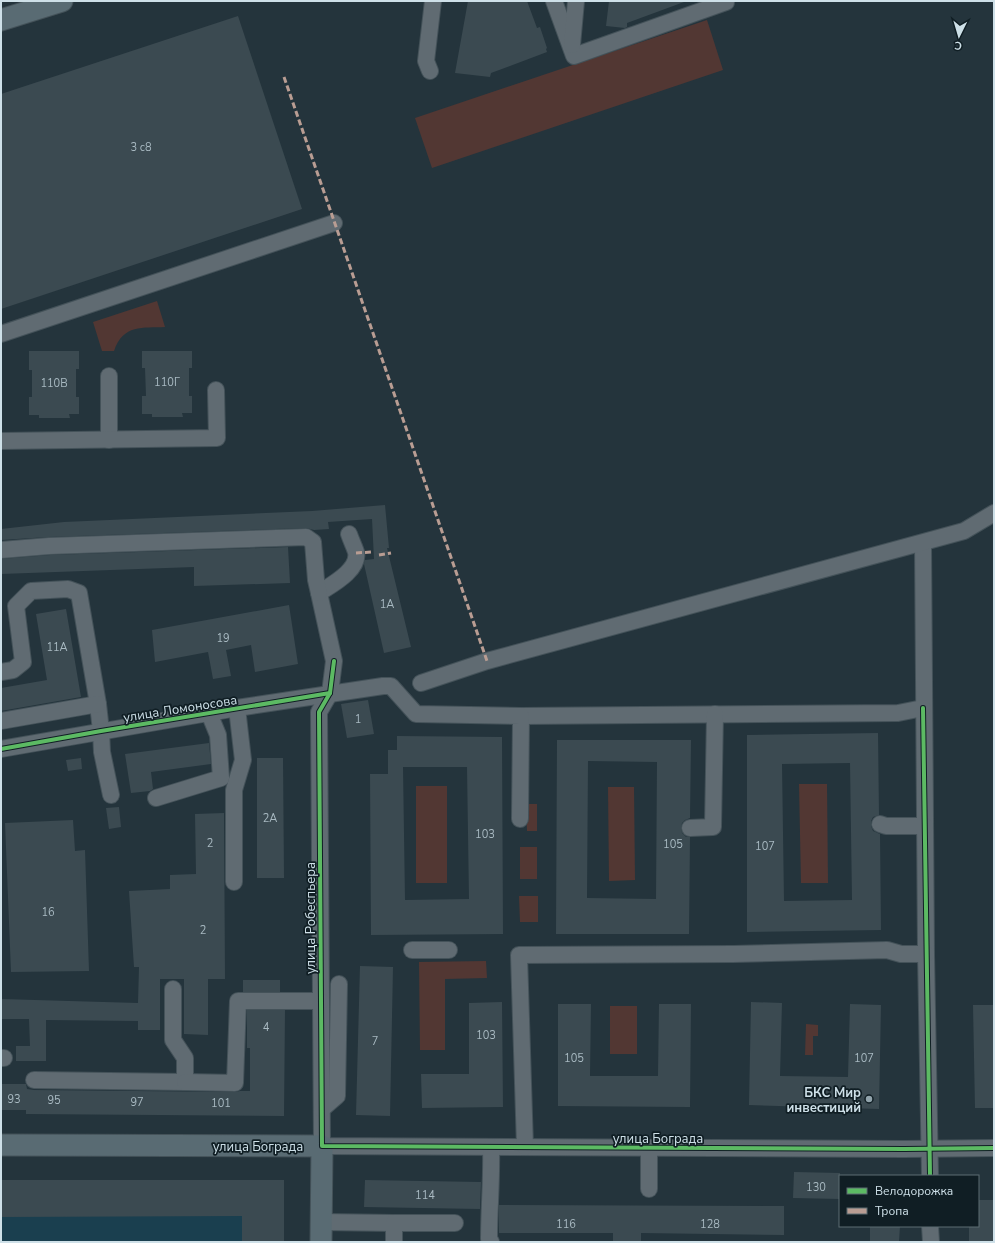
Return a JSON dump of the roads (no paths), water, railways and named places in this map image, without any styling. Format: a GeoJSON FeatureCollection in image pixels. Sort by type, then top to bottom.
{"type":"FeatureCollection","features":[{"type":"Feature","properties":{"kind":"main road"},"geometry":{"type":"LineString","coordinates":[[1,20],[62,1]]}},
{"type":"Feature","properties":{"kind":"main road","name":"улица Бограда"},"geometry":{"type":"LineString","coordinates":[[1,1145],[322,1146]]}},
{"type":"Feature","properties":{"kind":"main road","name":"улица Робеспьера"},"geometry":{"type":"LineString","coordinates":[[321,1232],[322,1146]]}},
{"type":"Feature","properties":{"kind":"street"},"geometry":{"type":"LineString","coordinates":[[430,71],[426,61],[433,1]]}},
{"type":"Feature","properties":{"kind":"street"},"geometry":{"type":"LineString","coordinates":[[554,1],[574,56],[726,1]]}},
{"type":"Feature","properties":{"kind":"street"},"geometry":{"type":"LineString","coordinates":[[572,51],[576,1]]}},
{"type":"Feature","properties":{"kind":"street"},"geometry":{"type":"LineString","coordinates":[[1,334],[334,223]]}},
{"type":"Feature","properties":{"kind":"street"},"geometry":{"type":"LineString","coordinates":[[109,376],[110,440]]}},
{"type":"Feature","properties":{"kind":"street"},"geometry":{"type":"LineString","coordinates":[[1,441],[217,438],[216,390]]}},
{"type":"Feature","properties":{"kind":"street"},"geometry":{"type":"LineString","coordinates":[[421,683],[487,661],[964,531],[994,513]]}},
{"type":"Feature","properties":{"kind":"street"},"geometry":{"type":"LineString","coordinates":[[319,593],[345,576],[356,561],[356,553],[349,534]]}},
{"type":"Feature","properties":{"kind":"street"},"geometry":{"type":"LineString","coordinates":[[1,550],[50,546],[306,537],[313,542],[316,580],[334,661],[330,693]]}},
{"type":"Feature","properties":{"kind":"street"},"geometry":{"type":"LineString","coordinates":[[923,543],[923,708],[930,1175]]}},
{"type":"Feature","properties":{"kind":"street"},"geometry":{"type":"LineString","coordinates":[[1,672],[13,670],[23,662],[16,606],[30,591],[68,589],[80,593],[98,704],[102,752],[111,795]]}},
{"type":"Feature","properties":{"kind":"street","name":"улица Ломоносова"},"geometry":{"type":"LineString","coordinates":[[1,749],[236,708],[383,686],[391,686],[416,714],[521,716]]}},
{"type":"Feature","properties":{"kind":"street","name":"улица Робеспьера"},"geometry":{"type":"LineString","coordinates":[[322,1146],[319,712],[330,693]]}},
{"type":"Feature","properties":{"kind":"street"},"geometry":{"type":"LineString","coordinates":[[1,721],[98,704]]}},
{"type":"Feature","properties":{"kind":"street"},"geometry":{"type":"LineString","coordinates":[[234,882],[234,790],[243,760],[236,708]]}},
{"type":"Feature","properties":{"kind":"street"},"geometry":{"type":"LineString","coordinates":[[520,820],[521,716],[898,713],[923,708]]}},
{"type":"Feature","properties":{"kind":"street"},"geometry":{"type":"LineString","coordinates":[[156,798],[221,778],[218,735],[209,713]]}},
{"type":"Feature","properties":{"kind":"street"},"geometry":{"type":"LineString","coordinates":[[690,828],[713,827],[715,714]]}},
{"type":"Feature","properties":{"kind":"street"},"geometry":{"type":"LineString","coordinates":[[880,824],[886,826],[925,826]]}},
{"type":"Feature","properties":{"kind":"street"},"geometry":{"type":"LineString","coordinates":[[412,950],[449,950]]}},
{"type":"Feature","properties":{"kind":"street"},"geometry":{"type":"LineString","coordinates":[[525,1147],[519,955],[734,954],[887,950],[901,954],[926,954]]}},
{"type":"Feature","properties":{"kind":"street"},"geometry":{"type":"LineString","coordinates":[[322,1109],[337,1096],[339,984]]}},
{"type":"Feature","properties":{"kind":"street"},"geometry":{"type":"LineString","coordinates":[[173,988],[173,1040],[184,1058],[185,1082]]}},
{"type":"Feature","properties":{"kind":"street"},"geometry":{"type":"LineString","coordinates":[[34,1080],[235,1083],[238,1001],[321,1001]]}},
{"type":"Feature","properties":{"kind":"street","name":"улица Бограда"},"geometry":{"type":"LineString","coordinates":[[322,1146],[994,1148]]}},
{"type":"Feature","properties":{"kind":"street"},"geometry":{"type":"LineString","coordinates":[[491,1147],[489,1240],[491,1242]]}},
{"type":"Feature","properties":{"kind":"street"},"geometry":{"type":"LineString","coordinates":[[649,1148],[649,1189]]}},
{"type":"Feature","properties":{"kind":"street"},"geometry":{"type":"LineString","coordinates":[[321,1232],[394,1223],[456,1223]]}},
{"type":"Feature","properties":{"kind":"street"},"geometry":{"type":"LineString","coordinates":[[394,1223],[394,1242]]}},
{"type":"Feature","properties":{"kind":"street"},"geometry":{"type":"LineString","coordinates":[[930,1227],[931,1242]]}},
{"type":"Feature","properties":{"kind":"place","name":"БКС Мир инвестиций"},"geometry":{"type":"Point","coordinates":[869,1099]}}]}
